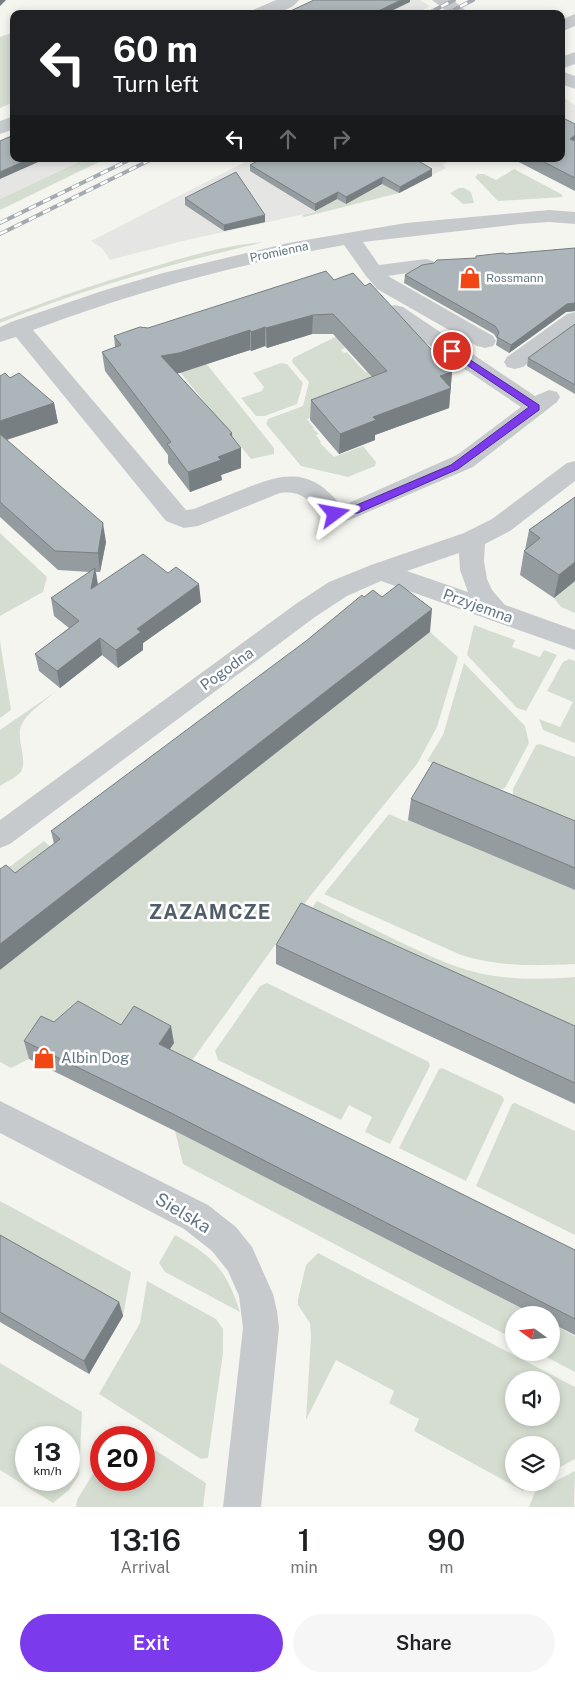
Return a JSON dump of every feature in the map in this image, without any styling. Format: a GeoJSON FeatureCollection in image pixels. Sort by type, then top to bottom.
{"type":"FeatureCollection","features":[{"type":"Feature","properties":{"kind":"street"},"geometry":{"type":"LineString","coordinates":[[268,10],[290,0]]}},
{"type":"Feature","properties":{"kind":"street"},"geometry":{"type":"LineString","coordinates":[[440,0],[456,10]]}},
{"type":"Feature","properties":{"kind":"street","name":"Promienna"},"geometry":{"type":"LineString","coordinates":[[10,331],[120,293],[204,269],[281,250],[434,226],[573,216]]}},
{"type":"Feature","properties":{"kind":"street"},"geometry":{"type":"LineString","coordinates":[[350,238],[373,272],[384,284],[485,342]]}},
{"type":"Feature","properties":{"kind":"street"},"geometry":{"type":"LineString","coordinates":[[373,272],[426,265]]}},
{"type":"Feature","properties":{"kind":"street"},"geometry":{"type":"LineString","coordinates":[[10,331],[175,515],[184,519],[198,517],[276,485],[288,483],[304,485],[312,489],[335,514],[354,510],[455,467],[542,402],[395,312]]}},
{"type":"Feature","properties":{"kind":"street"},"geometry":{"type":"LineString","coordinates":[[515,362],[575,319]]}},
{"type":"Feature","properties":{"kind":"street","name":"Pogodna"},"geometry":{"type":"LineString","coordinates":[[0,836],[306,610],[338,589],[380,571],[473,539],[501,524],[575,469]]}},
{"type":"Feature","properties":{"kind":"street"},"geometry":{"type":"LineString","coordinates":[[473,539],[471,568],[474,580],[480,593],[497,612]]}},
{"type":"Feature","properties":{"kind":"street","name":"Przyjemna"},"geometry":{"type":"LineString","coordinates":[[380,571],[575,640]]}},
{"type":"Feature","properties":{"kind":"street","name":"Sielska"},"geometry":{"type":"LineString","coordinates":[[0,1116],[196,1217],[224,1239],[240,1259],[256,1294],[261,1328],[242,1507]]}},
{"type":"Feature","properties":{"kind":"shaded area"},"geometry":{"type":"Polygon","coordinates":[[[314,0],[420,0],[430,6],[422,10],[292,10],[314,0]]]}},
{"type":"Feature","properties":{"kind":"shaded area"},"geometry":{"type":"Polygon","coordinates":[[[10,33],[10,104],[0,108],[0,37],[10,33]]]}},
{"type":"Feature","properties":{"kind":"shaded area"},"geometry":{"type":"Polygon","coordinates":[[[565,99],[575,105],[575,191],[519,162],[565,162],[565,99]]]}},
{"type":"Feature","properties":{"kind":"shaded area"},"geometry":{"type":"Polygon","coordinates":[[[10,136],[10,162],[79,162],[0,199],[0,140],[10,136]]]}},
{"type":"Feature","properties":{"kind":"shaded area"},"geometry":{"type":"Polygon","coordinates":[[[79,162],[99,162],[0,210],[0,199],[79,162]]]}},
{"type":"Feature","properties":{"kind":"shaded area"},"geometry":{"type":"Polygon","coordinates":[[[245,162],[448,162],[442,165],[446,168],[399,193],[183,241],[110,260],[102,248],[91,241],[245,162]]]}},
{"type":"Feature","properties":{"kind":"shaded area"},"geometry":{"type":"Polygon","coordinates":[[[514,169],[561,194],[563,197],[498,201],[475,177],[478,174],[484,174],[496,180],[514,169]]]}},
{"type":"Feature","properties":{"kind":"shaded area"},"geometry":{"type":"Polygon","coordinates":[[[383,184],[399,193],[304,217],[302,215],[315,212],[337,199],[346,204],[383,184]]]}},
{"type":"Feature","properties":{"kind":"shaded area"},"geometry":{"type":"Polygon","coordinates":[[[459,188],[464,188],[471,192],[474,203],[463,204],[450,193],[459,188]]]}},
{"type":"Feature","properties":{"kind":"shaded area"},"geometry":{"type":"Polygon","coordinates":[[[264,242],[130,277],[32,310],[0,323],[0,319],[18,312],[130,274],[206,252],[264,242]]]}},
{"type":"Feature","properties":{"kind":"shaded area"},"geometry":{"type":"Polygon","coordinates":[[[337,336],[345,348],[341,350],[344,353],[347,352],[365,372],[368,372],[373,380],[357,401],[307,419],[313,429],[319,434],[316,435],[320,443],[334,457],[363,446],[376,462],[375,466],[348,477],[301,466],[266,424],[268,419],[303,406],[309,382],[292,362],[293,358],[337,336]]]}},
{"type":"Feature","properties":{"kind":"shaded area"},"geometry":{"type":"Polygon","coordinates":[[[201,357],[274,448],[274,454],[251,459],[175,366],[201,357]]]}},
{"type":"Feature","properties":{"kind":"shaded area"},"geometry":{"type":"Polygon","coordinates":[[[281,363],[287,364],[303,383],[297,404],[265,416],[256,416],[241,398],[262,391],[264,387],[253,373],[281,363]]]}},
{"type":"Feature","properties":{"kind":"shaded area"},"geometry":{"type":"Polygon","coordinates":[[[0,533],[47,577],[43,592],[0,616],[0,533]]]}},
{"type":"Feature","properties":{"kind":"shaded area"},"geometry":{"type":"Polygon","coordinates":[[[575,581],[575,613],[561,607],[554,598],[575,581]]]}},
{"type":"Feature","properties":{"kind":"shaded area"},"geometry":{"type":"Polygon","coordinates":[[[474,625],[515,640],[512,647],[540,657],[544,650],[557,655],[526,711],[517,708],[467,655],[474,625]]]}},
{"type":"Feature","properties":{"kind":"shaded area"},"geometry":{"type":"Polygon","coordinates":[[[430,632],[458,657],[437,727],[417,764],[311,895],[183,1073],[161,1062],[173,1043],[29,1059],[11,1068],[0,1062],[0,970],[430,632]]]}},
{"type":"Feature","properties":{"kind":"shaded area"},"geometry":{"type":"Polygon","coordinates":[[[0,641],[11,710],[0,718],[0,641]]]}},
{"type":"Feature","properties":{"kind":"shaded area"},"geometry":{"type":"Polygon","coordinates":[[[569,659],[575,661],[575,743],[543,730],[539,719],[560,727],[573,702],[547,691],[563,662],[569,659]]]}},
{"type":"Feature","properties":{"kind":"shaded area"},"geometry":{"type":"Polygon","coordinates":[[[464,663],[525,726],[529,743],[505,788],[498,790],[427,761],[443,735],[464,663]]]}},
{"type":"Feature","properties":{"kind":"shaded area"},"geometry":{"type":"Polygon","coordinates":[[[55,692],[23,721],[20,732],[23,757],[22,768],[18,775],[0,786],[0,730],[55,692]]]}},
{"type":"Feature","properties":{"kind":"shaded area"},"geometry":{"type":"Polygon","coordinates":[[[540,744],[575,757],[575,822],[513,796],[513,789],[536,745],[540,744]]]}},
{"type":"Feature","properties":{"kind":"shaded area"},"geometry":{"type":"Polygon","coordinates":[[[389,814],[407,822],[408,820],[575,890],[575,964],[503,964],[475,959],[461,955],[324,894],[389,814]]]}},
{"type":"Feature","properties":{"kind":"shaded area"},"geometry":{"type":"Polygon","coordinates":[[[44,841],[65,861],[20,895],[0,874],[44,841]]]}},
{"type":"Feature","properties":{"kind":"shaded area"},"geometry":{"type":"Polygon","coordinates":[[[317,901],[444,962],[482,974],[545,979],[575,977],[575,1047],[301,923],[317,901]]]}},
{"type":"Feature","properties":{"kind":"shaded area"},"geometry":{"type":"Polygon","coordinates":[[[267,983],[429,1062],[430,1066],[390,1144],[365,1132],[372,1117],[349,1105],[341,1120],[218,1060],[215,1051],[260,986],[267,983]]]}},
{"type":"Feature","properties":{"kind":"shaded area"},"geometry":{"type":"Polygon","coordinates":[[[442,1068],[502,1096],[504,1100],[466,1181],[399,1148],[439,1069],[442,1068]]]}},
{"type":"Feature","properties":{"kind":"shaded area"},"geometry":{"type":"Polygon","coordinates":[[[515,1103],[575,1131],[575,1235],[476,1186],[512,1104],[515,1103]]]}},
{"type":"Feature","properties":{"kind":"shaded area"},"geometry":{"type":"Polygon","coordinates":[[[175,1131],[517,1306],[505,1306],[505,1334],[183,1164],[175,1131]]]}},
{"type":"Feature","properties":{"kind":"shaded area"},"geometry":{"type":"Polygon","coordinates":[[[0,1201],[131,1272],[123,1316],[0,1246],[0,1201]]]}},
{"type":"Feature","properties":{"kind":"shaded area"},"geometry":{"type":"Polygon","coordinates":[[[175,1235],[200,1250],[217,1266],[224,1275],[235,1297],[240,1312],[165,1272],[159,1263],[175,1235]]]}},
{"type":"Feature","properties":{"kind":"shaded area"},"geometry":{"type":"Polygon","coordinates":[[[318,1253],[505,1351],[505,1361],[525,1361],[544,1371],[505,1371],[505,1426],[560,1426],[560,1379],[575,1387],[575,1459],[560,1467],[560,1436],[505,1436],[505,1481],[414,1431],[419,1419],[389,1403],[394,1391],[336,1360],[306,1420],[311,1337],[310,1323],[298,1305],[306,1265],[318,1253]]]}},
{"type":"Feature","properties":{"kind":"shaded area"},"geometry":{"type":"Polygon","coordinates":[[[147,1281],[216,1319],[223,1329],[223,1353],[208,1458],[201,1459],[155,1430],[155,1426],[149,1426],[99,1394],[140,1323],[147,1281]]]}},
{"type":"Feature","properties":{"kind":"shaded area"},"geometry":{"type":"Polygon","coordinates":[[[560,1328],[575,1336],[575,1372],[554,1361],[560,1361],[560,1328]]]}},
{"type":"Feature","properties":{"kind":"shaded area"},"geometry":{"type":"Polygon","coordinates":[[[0,1363],[82,1412],[80,1454],[80,1426],[15,1426],[15,1479],[0,1470],[0,1363]]]}},
{"type":"Feature","properties":{"kind":"shaded area"},"geometry":{"type":"Polygon","coordinates":[[[155,1450],[206,1483],[203,1507],[76,1507],[77,1500],[90,1479],[90,1491],[155,1491],[155,1450]]]}},
{"type":"Feature","properties":{"kind":"shaded area"},"geometry":{"type":"Polygon","coordinates":[[[575,1471],[574,1507],[529,1507],[537,1491],[560,1491],[560,1479],[575,1471]]]}},
{"type":"Feature","properties":{"kind":"shaded area"},"geometry":{"type":"Polygon","coordinates":[[[34,1491],[68,1491],[53,1503],[34,1491]]]}},
{"type":"Feature","properties":{"kind":"building"},"geometry":{"type":"Polygon","coordinates":[[[314,0],[401,0],[380,10],[293,10],[314,0]]]}},
{"type":"Feature","properties":{"kind":"building"},"geometry":{"type":"Polygon","coordinates":[[[565,119],[575,124],[575,135],[570,139],[575,141],[575,178],[544,162],[565,162],[565,119]]]}},
{"type":"Feature","properties":{"kind":"building"},"geometry":{"type":"Polygon","coordinates":[[[10,137],[10,162],[22,162],[0,172],[0,141],[10,137]]]}},
{"type":"Feature","properties":{"kind":"building"},"geometry":{"type":"Polygon","coordinates":[[[256,162],[420,162],[432,169],[400,187],[383,177],[346,197],[338,192],[315,204],[250,165],[256,162]]]}},
{"type":"Feature","properties":{"kind":"building"},"geometry":{"type":"Polygon","coordinates":[[[236,172],[265,215],[224,225],[185,198],[236,172]]]}},
{"type":"Feature","properties":{"kind":"building"},"geometry":{"type":"Polygon","coordinates":[[[575,248],[575,303],[567,304],[511,345],[497,337],[499,332],[495,326],[405,275],[422,265],[434,263],[437,260],[575,248]]]}},
{"type":"Feature","properties":{"kind":"building"},"geometry":{"type":"Polygon","coordinates":[[[326,271],[334,280],[353,273],[365,286],[370,283],[452,372],[440,376],[451,388],[373,417],[376,420],[340,434],[311,400],[387,371],[333,314],[313,315],[251,332],[250,330],[179,353],[161,356],[232,433],[230,434],[241,448],[218,457],[221,460],[188,472],[167,444],[171,442],[102,352],[121,345],[114,336],[140,327],[148,328],[326,271]]]}},
{"type":"Feature","properties":{"kind":"building"},"geometry":{"type":"Polygon","coordinates":[[[575,324],[575,385],[528,358],[575,324]]]}},
{"type":"Feature","properties":{"kind":"building"},"geometry":{"type":"Polygon","coordinates":[[[5,373],[10,378],[19,373],[54,403],[0,421],[0,376],[5,373]]]}},
{"type":"Feature","properties":{"kind":"building"},"geometry":{"type":"Polygon","coordinates":[[[0,434],[103,523],[98,553],[55,551],[0,502],[0,434]]]}},
{"type":"Feature","properties":{"kind":"building"},"geometry":{"type":"Polygon","coordinates":[[[575,497],[575,562],[559,575],[524,551],[540,538],[529,530],[575,497]]]}},
{"type":"Feature","properties":{"kind":"building"},"geometry":{"type":"Polygon","coordinates":[[[143,554],[168,573],[176,567],[199,584],[137,629],[141,632],[116,650],[100,638],[57,671],[35,654],[79,621],[51,598],[95,568],[91,589],[143,554]]]}},
{"type":"Feature","properties":{"kind":"building"},"geometry":{"type":"Polygon","coordinates":[[[399,584],[432,609],[0,944],[0,869],[6,865],[15,873],[60,839],[51,831],[306,641],[362,595],[364,597],[373,590],[382,597],[399,584]]]}},
{"type":"Feature","properties":{"kind":"building"},"geometry":{"type":"Polygon","coordinates":[[[433,762],[575,821],[575,868],[411,799],[433,762]]]}},
{"type":"Feature","properties":{"kind":"building"},"geometry":{"type":"Polygon","coordinates":[[[301,903],[575,1026],[575,1083],[276,945],[301,903]]]}},
{"type":"Feature","properties":{"kind":"building"},"geometry":{"type":"Polygon","coordinates":[[[78,1001],[121,1025],[134,1006],[171,1026],[159,1044],[575,1250],[575,1319],[560,1311],[560,1306],[550,1306],[173,1114],[24,1041],[41,1016],[54,1022],[78,1001]]]}},
{"type":"Feature","properties":{"kind":"building"},"geometry":{"type":"Polygon","coordinates":[[[0,1235],[119,1302],[84,1361],[0,1312],[0,1235]]]}},
{"type":"Feature","properties":{"kind":"railway"},"geometry":{"type":"LineString","coordinates":[[435,10],[454,0]]}},
{"type":"Feature","properties":{"kind":"railway"},"geometry":{"type":"LineString","coordinates":[[454,10],[473,0]]}},
{"type":"Feature","properties":{"kind":"railway"},"geometry":{"type":"LineString","coordinates":[[0,223],[125,162]]}},
{"type":"Feature","properties":{"kind":"railway"},"geometry":{"type":"LineString","coordinates":[[0,234],[146,162]]}},
{"type":"Feature","properties":{"kind":"place","name":"Rossmann"},"geometry":{"type":"Point","coordinates":[470,278]}},
{"type":"Feature","properties":{"kind":"place","name":"Albin Dog"},"geometry":{"type":"Point","coordinates":[44,1058]}},
{"type":"Feature","properties":{"kind":"district","name":"ZAZAMCZE"},"geometry":{"type":"Point","coordinates":[210,912]}},
{"type":"Feature","properties":{"kind":"route"},"geometry":{"type":"LineString","coordinates":[[335,514],[354,510],[455,467],[536,407],[452,351]]}}]}
